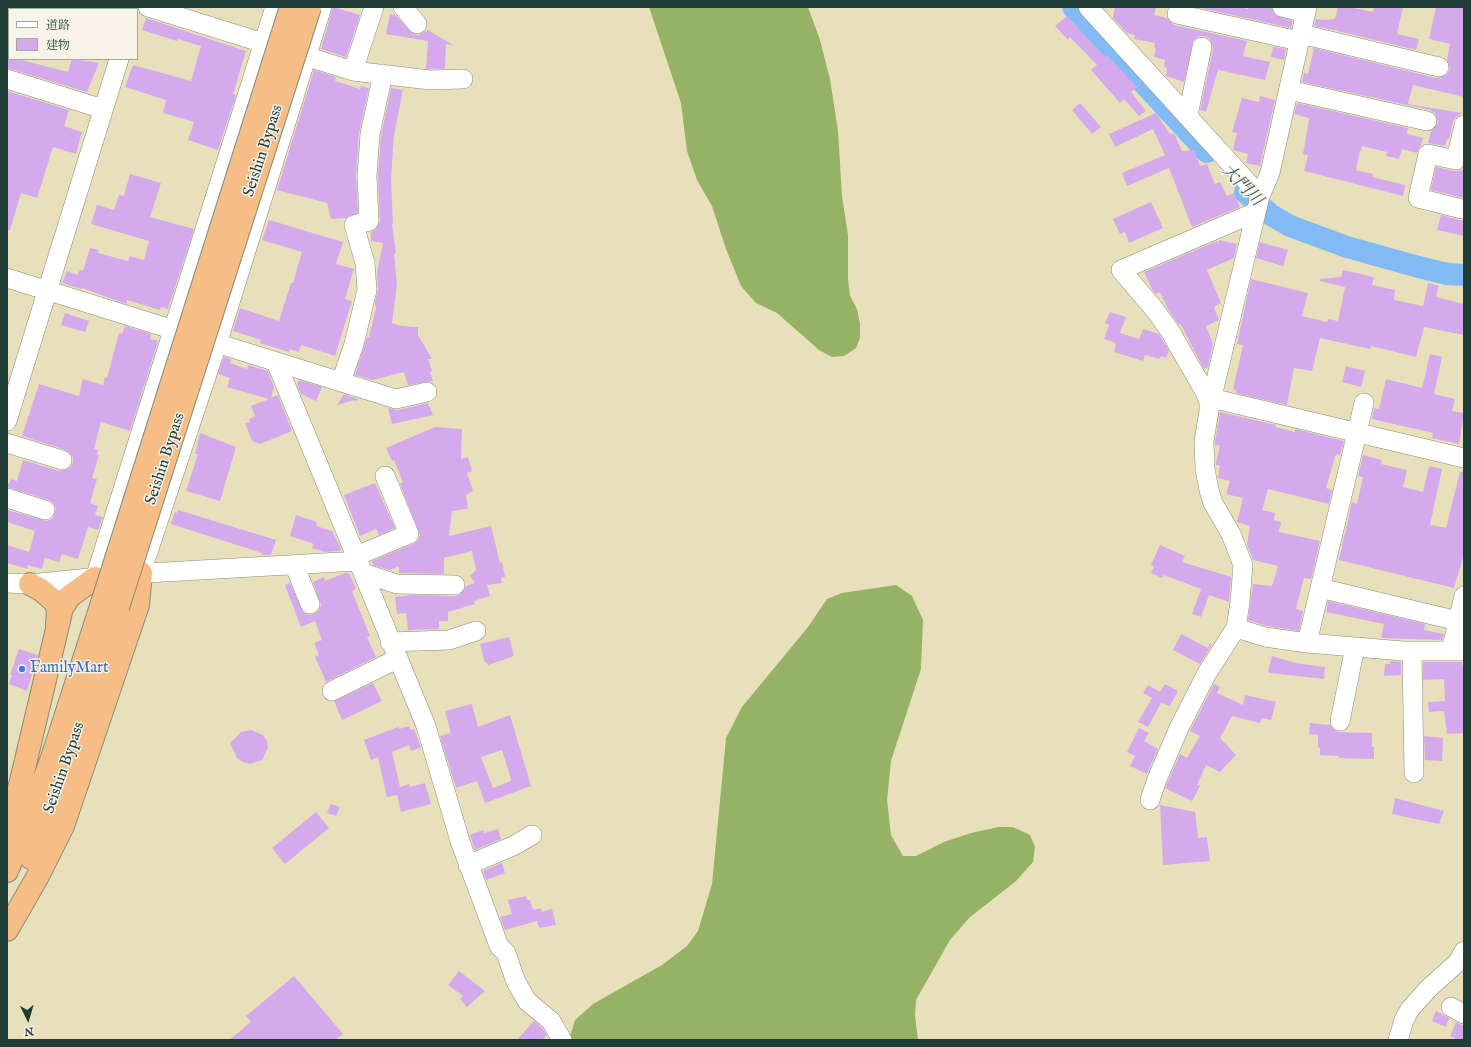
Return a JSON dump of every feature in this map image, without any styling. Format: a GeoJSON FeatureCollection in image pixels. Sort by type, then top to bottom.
{"type":"FeatureCollection","features":[{"type":"Feature","properties":{"kind":"highway","name":"Seishin Bypass"},"geometry":{"type":"LineString","coordinates":[[7,907],[38,842],[53,806],[111,604],[291,7]]}},
{"type":"Feature","properties":{"kind":"highway","name":"Seishin Bypass"},"geometry":{"type":"LineString","coordinates":[[7,871],[28,822],[111,604],[310,7]]}},
{"type":"Feature","properties":{"kind":"highway"},"geometry":{"type":"LineString","coordinates":[[7,930],[38,876],[63,826],[138,605],[141,573]]}},
{"type":"Feature","properties":{"kind":"highway"},"geometry":{"type":"LineString","coordinates":[[7,829],[21,782],[57,625],[65,602],[78,589],[95,578]]}},
{"type":"Feature","properties":{"kind":"highway"},"geometry":{"type":"LineString","coordinates":[[30,584],[41,590],[55,602],[58,610],[57,625]]}},
{"type":"Feature","properties":{"kind":"street"},"geometry":{"type":"LineString","coordinates":[[148,7],[354,71],[430,80],[463,79]]}},
{"type":"Feature","properties":{"kind":"street"},"geometry":{"type":"LineString","coordinates":[[95,578],[275,7]]}},
{"type":"Feature","properties":{"kind":"street"},"geometry":{"type":"LineString","coordinates":[[141,573],[217,344],[322,7]]}},
{"type":"Feature","properties":{"kind":"street"},"geometry":{"type":"LineString","coordinates":[[354,71],[374,7]]}},
{"type":"Feature","properties":{"kind":"street"},"geometry":{"type":"LineString","coordinates":[[403,7],[417,24]]}},
{"type":"Feature","properties":{"kind":"street"},"geometry":{"type":"LineString","coordinates":[[1088,7],[1188,115],[1258,204]]}},
{"type":"Feature","properties":{"kind":"street"},"geometry":{"type":"LineString","coordinates":[[1150,800],[1157,779],[1179,728],[1207,672],[1236,628],[1243,565],[1231,534],[1213,503],[1205,469],[1204,441],[1210,405],[1258,204],[1270,173],[1306,10],[1282,7]]}},
{"type":"Feature","properties":{"kind":"street"},"geometry":{"type":"LineString","coordinates":[[1177,14],[1300,37],[1439,67]]}},
{"type":"Feature","properties":{"kind":"street"},"geometry":{"type":"LineString","coordinates":[[1188,115],[1202,46]]}},
{"type":"Feature","properties":{"kind":"street"},"geometry":{"type":"LineString","coordinates":[[7,421],[118,60]]}},
{"type":"Feature","properties":{"kind":"street"},"geometry":{"type":"LineString","coordinates":[[341,382],[354,344],[366,290],[365,263],[354,225],[369,221],[367,176],[370,134],[382,74]]}},
{"type":"Feature","properties":{"kind":"street"},"geometry":{"type":"LineString","coordinates":[[7,79],[103,110]]}},
{"type":"Feature","properties":{"kind":"street"},"geometry":{"type":"LineString","coordinates":[[1288,90],[1427,121]]}},
{"type":"Feature","properties":{"kind":"street"},"geometry":{"type":"LineString","coordinates":[[1462,209],[1418,198],[1428,154],[1456,160],[1464,125]]}},
{"type":"Feature","properties":{"kind":"street"},"geometry":{"type":"LineString","coordinates":[[1210,405],[1205,392],[1170,331],[1155,310],[1121,270],[1258,204]]}},
{"type":"Feature","properties":{"kind":"street"},"geometry":{"type":"LineString","coordinates":[[7,278],[396,399],[427,392]]}},
{"type":"Feature","properties":{"kind":"street"},"geometry":{"type":"LineString","coordinates":[[276,362],[426,726],[468,865],[487,911],[499,946],[506,953],[516,982],[527,1002],[551,1021],[562,1040]]}},
{"type":"Feature","properties":{"kind":"street"},"geometry":{"type":"LineString","coordinates":[[1307,643],[1364,403]]}},
{"type":"Feature","properties":{"kind":"street"},"geometry":{"type":"LineString","coordinates":[[1210,405],[1356,432],[1464,458]]}},
{"type":"Feature","properties":{"kind":"street"},"geometry":{"type":"LineString","coordinates":[[7,443],[62,460]]}},
{"type":"Feature","properties":{"kind":"street"},"geometry":{"type":"LineString","coordinates":[[7,583],[30,584],[141,573],[294,564],[359,563],[408,534],[385,476]]}},
{"type":"Feature","properties":{"kind":"street"},"geometry":{"type":"LineString","coordinates":[[7,498],[45,510]]}},
{"type":"Feature","properties":{"kind":"street"},"geometry":{"type":"LineString","coordinates":[[359,563],[397,584],[455,584]]}},
{"type":"Feature","properties":{"kind":"street"},"geometry":{"type":"LineString","coordinates":[[294,564],[310,604]]}},
{"type":"Feature","properties":{"kind":"street"},"geometry":{"type":"LineString","coordinates":[[1320,588],[1458,621]]}},
{"type":"Feature","properties":{"kind":"street"},"geometry":{"type":"LineString","coordinates":[[1236,628],[1265,637],[1307,643],[1412,651],[1458,651],[1458,621],[1464,596]]}},
{"type":"Feature","properties":{"kind":"street"},"geometry":{"type":"LineString","coordinates":[[332,691],[394,650],[449,640],[476,631]]}},
{"type":"Feature","properties":{"kind":"street"},"geometry":{"type":"LineString","coordinates":[[1340,721],[1355,647]]}},
{"type":"Feature","properties":{"kind":"street"},"geometry":{"type":"LineString","coordinates":[[1412,651],[1414,773]]}},
{"type":"Feature","properties":{"kind":"street"},"geometry":{"type":"LineString","coordinates":[[468,865],[513,846],[532,835]]}},
{"type":"Feature","properties":{"kind":"street"},"geometry":{"type":"LineString","coordinates":[[1398,1040],[1404,1020],[1410,1010],[1429,988],[1458,962],[1464,951]]}},
{"type":"Feature","properties":{"kind":"green space"},"geometry":{"type":"Polygon","coordinates":[[[649,7],[808,7],[820,40],[830,79],[838,131],[842,196],[848,235],[848,279],[850,296],[857,309],[860,324],[860,338],[856,348],[844,356],[832,357],[819,350],[777,313],[756,303],[741,286],[726,249],[712,206],[697,180],[687,151],[681,103],[649,7]]]}},
{"type":"Feature","properties":{"kind":"green space"},"geometry":{"type":"Polygon","coordinates":[[[896,585],[912,596],[923,620],[921,669],[891,761],[887,800],[891,835],[903,856],[916,856],[944,842],[971,833],[999,827],[1013,827],[1030,835],[1035,847],[1033,862],[1016,881],[969,918],[950,940],[916,1000],[915,1016],[918,1040],[569,1040],[575,1020],[593,1004],[662,965],[687,946],[698,931],[712,884],[726,738],[742,707],[808,627],[827,599],[842,593],[896,585]]]}},
{"type":"Feature","properties":{"kind":"building"},"geometry":{"type":"Polygon","coordinates":[[[333,7],[360,15],[346,57],[321,49],[333,7]]]}},
{"type":"Feature","properties":{"kind":"building"},"geometry":{"type":"Polygon","coordinates":[[[1115,7],[1156,7],[1154,15],[1167,18],[1174,25],[1247,41],[1243,56],[1270,62],[1265,80],[1218,70],[1206,112],[1200,110],[1213,49],[1210,39],[1205,36],[1199,36],[1194,40],[1184,82],[1166,76],[1167,68],[1164,67],[1165,60],[1154,57],[1156,49],[1154,48],[1155,43],[1134,39],[1135,35],[1127,33],[1113,18],[1115,7]]]}},
{"type":"Feature","properties":{"kind":"building"},"geometry":{"type":"Polygon","coordinates":[[[1196,7],[1239,7],[1248,9],[1249,7],[1271,7],[1275,15],[1293,21],[1291,28],[1196,7]]]}},
{"type":"Feature","properties":{"kind":"building"},"geometry":{"type":"Polygon","coordinates":[[[1338,7],[1349,7],[1373,12],[1374,7],[1403,7],[1397,34],[1419,39],[1416,50],[1338,30],[1314,26],[1316,19],[1335,19],[1338,7]]]}},
{"type":"Feature","properties":{"kind":"building"},"geometry":{"type":"Polygon","coordinates":[[[1436,7],[1464,7],[1464,97],[1413,85],[1408,104],[1462,113],[1456,117],[1453,122],[1449,139],[1447,139],[1445,146],[1428,143],[1431,131],[1438,123],[1435,113],[1430,110],[1302,82],[1304,73],[1308,74],[1314,48],[1436,78],[1442,77],[1447,74],[1450,69],[1447,59],[1450,44],[1429,39],[1436,7]]]}},
{"type":"Feature","properties":{"kind":"building"},"geometry":{"type":"Polygon","coordinates":[[[390,14],[395,15],[413,34],[419,35],[428,30],[453,45],[446,44],[445,69],[426,69],[428,41],[386,34],[390,14]]]}},
{"type":"Feature","properties":{"kind":"building"},"geometry":{"type":"Polygon","coordinates":[[[1067,16],[1105,57],[1107,55],[1137,87],[1131,92],[1146,111],[1139,116],[1124,99],[1120,103],[1091,70],[1097,65],[1070,37],[1068,40],[1055,26],[1067,16]]]}},
{"type":"Feature","properties":{"kind":"building"},"geometry":{"type":"Polygon","coordinates":[[[146,18],[246,51],[233,94],[236,95],[218,150],[188,140],[194,122],[163,113],[166,100],[125,87],[133,65],[191,81],[201,46],[178,39],[177,41],[142,30],[146,18]]]}},
{"type":"Feature","properties":{"kind":"building"},"geometry":{"type":"Polygon","coordinates":[[[1273,47],[1286,49],[1284,60],[1271,57],[1273,47]]]}},
{"type":"Feature","properties":{"kind":"building"},"geometry":{"type":"Polygon","coordinates":[[[7,56],[8,60],[22,60],[68,72],[72,60],[99,63],[87,92],[7,68],[7,56]]]}},
{"type":"Feature","properties":{"kind":"building"},"geometry":{"type":"Polygon","coordinates":[[[314,70],[336,77],[335,81],[360,89],[361,86],[369,88],[359,133],[356,175],[358,213],[346,218],[331,219],[327,203],[277,190],[314,70]]]}},
{"type":"Feature","properties":{"kind":"building"},"geometry":{"type":"Polygon","coordinates":[[[391,88],[403,90],[394,135],[391,179],[392,224],[396,253],[394,254],[397,284],[392,323],[401,326],[418,327],[418,335],[432,359],[428,359],[432,371],[430,372],[433,381],[408,385],[404,372],[373,380],[355,375],[367,337],[369,337],[376,308],[375,302],[378,289],[377,273],[383,243],[371,241],[371,232],[376,229],[380,221],[378,176],[381,136],[391,88]]]}},
{"type":"Feature","properties":{"kind":"building"},"geometry":{"type":"Polygon","coordinates":[[[7,91],[69,110],[64,126],[82,132],[76,154],[53,147],[37,198],[21,193],[10,230],[7,230],[7,91]]]}},
{"type":"Feature","properties":{"kind":"building"},"geometry":{"type":"Polygon","coordinates":[[[1260,96],[1275,100],[1260,166],[1246,163],[1248,154],[1233,150],[1237,133],[1232,132],[1242,98],[1259,102],[1260,96]]]}},
{"type":"Feature","properties":{"kind":"building"},"geometry":{"type":"Polygon","coordinates":[[[1080,103],[1101,127],[1092,134],[1072,110],[1080,103]]]}},
{"type":"Feature","properties":{"kind":"building"},"geometry":{"type":"Polygon","coordinates":[[[1297,103],[1408,128],[1407,134],[1423,138],[1417,153],[1402,149],[1399,159],[1386,156],[1387,152],[1362,146],[1361,151],[1360,150],[1356,170],[1373,174],[1372,177],[1405,185],[1403,196],[1304,171],[1308,155],[1303,154],[1309,119],[1294,114],[1297,103]]]}},
{"type":"Feature","properties":{"kind":"building"},"geometry":{"type":"Polygon","coordinates":[[[1156,113],[1170,134],[1174,133],[1182,151],[1194,150],[1200,166],[1207,164],[1215,184],[1220,182],[1227,196],[1234,193],[1240,207],[1192,227],[1169,168],[1127,186],[1122,173],[1165,155],[1153,129],[1115,147],[1109,134],[1156,113]]]}},
{"type":"Feature","properties":{"kind":"building"},"geometry":{"type":"Polygon","coordinates":[[[1436,167],[1454,171],[1464,170],[1464,198],[1431,190],[1436,167]]]}},
{"type":"Feature","properties":{"kind":"building"},"geometry":{"type":"Polygon","coordinates":[[[130,174],[161,183],[150,217],[194,229],[168,309],[161,307],[160,310],[127,300],[126,304],[82,288],[81,289],[62,283],[67,271],[77,275],[80,270],[83,271],[90,248],[99,250],[98,253],[128,261],[130,256],[144,260],[149,241],[91,224],[97,205],[114,210],[119,195],[124,196],[130,174]]]}},
{"type":"Feature","properties":{"kind":"building"},"geometry":{"type":"Polygon","coordinates":[[[1151,202],[1163,228],[1129,243],[1125,232],[1120,234],[1113,219],[1151,202]]]}},
{"type":"Feature","properties":{"kind":"building"},"geometry":{"type":"Polygon","coordinates":[[[1441,215],[1464,221],[1464,236],[1437,230],[1441,215]]]}},
{"type":"Feature","properties":{"kind":"building"},"geometry":{"type":"Polygon","coordinates":[[[269,220],[343,242],[336,264],[354,269],[345,299],[352,301],[335,356],[301,345],[299,352],[290,349],[289,352],[260,343],[261,340],[233,331],[240,308],[279,321],[291,283],[293,283],[302,252],[262,240],[269,220]]]}},
{"type":"Feature","properties":{"kind":"building"},"geometry":{"type":"Polygon","coordinates":[[[1219,240],[1237,244],[1234,258],[1207,270],[1221,303],[1214,307],[1219,320],[1206,326],[1213,344],[1208,367],[1204,369],[1180,323],[1179,325],[1168,309],[1160,292],[1156,294],[1153,291],[1144,272],[1217,241],[1218,244],[1219,240]]]}},
{"type":"Feature","properties":{"kind":"building"},"geometry":{"type":"Polygon","coordinates":[[[1260,242],[1288,250],[1283,266],[1256,258],[1260,242]]]}},
{"type":"Feature","properties":{"kind":"building"},"geometry":{"type":"Polygon","coordinates":[[[1343,270],[1374,277],[1372,285],[1395,290],[1394,300],[1423,306],[1428,283],[1439,286],[1436,297],[1464,304],[1464,335],[1424,327],[1416,357],[1371,346],[1370,349],[1320,338],[1312,371],[1294,368],[1287,405],[1236,393],[1236,390],[1233,389],[1243,345],[1237,344],[1251,279],[1308,293],[1302,316],[1327,322],[1328,319],[1338,321],[1345,287],[1320,281],[1320,279],[1341,277],[1343,270]]]}},
{"type":"Feature","properties":{"kind":"building"},"geometry":{"type":"Polygon","coordinates":[[[1110,312],[1126,317],[1120,333],[1139,339],[1143,329],[1159,334],[1169,351],[1166,358],[1161,356],[1159,359],[1145,355],[1143,361],[1114,352],[1116,343],[1104,339],[1109,325],[1105,323],[1110,312]]]}},
{"type":"Feature","properties":{"kind":"building"},"geometry":{"type":"Polygon","coordinates":[[[65,313],[89,321],[85,332],[61,325],[65,313]]]}},
{"type":"Feature","properties":{"kind":"building"},"geometry":{"type":"Polygon","coordinates":[[[125,326],[151,334],[150,339],[158,341],[130,431],[101,422],[94,449],[98,450],[97,455],[99,455],[92,478],[97,479],[90,503],[98,506],[95,515],[103,517],[98,530],[88,527],[78,559],[62,554],[59,562],[45,558],[42,569],[27,565],[28,569],[7,563],[7,545],[29,552],[35,531],[7,522],[7,510],[47,521],[53,518],[56,508],[49,500],[7,487],[7,484],[9,484],[11,479],[17,481],[23,460],[59,471],[69,468],[73,463],[73,457],[66,450],[22,436],[39,384],[79,396],[83,379],[103,385],[105,377],[107,378],[119,333],[122,334],[125,326]]]}},
{"type":"Feature","properties":{"kind":"building"},"geometry":{"type":"Polygon","coordinates":[[[1430,354],[1442,357],[1434,394],[1455,399],[1452,411],[1464,413],[1459,444],[1432,438],[1433,433],[1372,419],[1374,408],[1379,409],[1386,379],[1422,388],[1430,354]]]}},
{"type":"Feature","properties":{"kind":"building"},"geometry":{"type":"Polygon","coordinates":[[[224,357],[231,359],[230,363],[247,369],[248,365],[268,371],[274,387],[271,398],[278,395],[292,431],[260,444],[252,441],[245,423],[250,422],[249,419],[255,416],[251,406],[269,399],[227,387],[230,378],[218,374],[224,357]]]}},
{"type":"Feature","properties":{"kind":"building"},"geometry":{"type":"Polygon","coordinates":[[[1346,366],[1365,371],[1361,387],[1342,382],[1346,366]]]}},
{"type":"Feature","properties":{"kind":"building"},"geometry":{"type":"Polygon","coordinates":[[[299,380],[322,387],[316,401],[301,394],[297,384],[299,380]]]}},
{"type":"Feature","properties":{"kind":"building"},"geometry":{"type":"Polygon","coordinates":[[[344,394],[358,399],[356,401],[354,400],[337,405],[344,394]]]}},
{"type":"Feature","properties":{"kind":"building"},"geometry":{"type":"Polygon","coordinates":[[[428,403],[433,415],[392,424],[388,408],[398,410],[428,403]]]}},
{"type":"Feature","properties":{"kind":"building"},"geometry":{"type":"Polygon","coordinates":[[[1220,412],[1276,425],[1275,427],[1295,432],[1295,429],[1344,441],[1340,455],[1336,454],[1326,488],[1332,490],[1329,504],[1268,489],[1262,510],[1275,513],[1274,520],[1281,522],[1279,532],[1320,541],[1311,579],[1304,578],[1296,609],[1303,611],[1299,631],[1267,626],[1248,620],[1253,584],[1272,586],[1278,566],[1253,560],[1247,544],[1250,526],[1237,522],[1243,498],[1226,494],[1230,481],[1218,478],[1220,466],[1216,465],[1216,462],[1220,446],[1215,445],[1215,442],[1220,412]]]}},
{"type":"Feature","properties":{"kind":"building"},"geometry":{"type":"Polygon","coordinates":[[[435,427],[462,429],[461,459],[468,457],[472,471],[467,473],[473,491],[466,495],[468,509],[452,511],[449,536],[491,526],[505,577],[501,578],[502,583],[487,585],[490,596],[474,601],[475,604],[448,612],[448,621],[439,621],[439,629],[408,630],[406,613],[397,614],[395,597],[412,595],[455,596],[461,594],[466,586],[475,583],[470,576],[476,570],[472,551],[444,558],[444,574],[399,573],[399,566],[390,570],[373,565],[372,561],[413,544],[418,540],[420,535],[400,484],[403,482],[394,460],[392,461],[386,448],[435,427]]]}},
{"type":"Feature","properties":{"kind":"building"},"geometry":{"type":"Polygon","coordinates":[[[200,433],[236,447],[220,501],[186,491],[198,454],[195,454],[200,433]]]}},
{"type":"Feature","properties":{"kind":"building"},"geometry":{"type":"Polygon","coordinates":[[[1363,455],[1382,460],[1381,464],[1407,470],[1403,487],[1423,492],[1429,466],[1442,469],[1430,525],[1446,528],[1460,472],[1464,472],[1464,554],[1454,588],[1339,560],[1352,502],[1357,504],[1363,477],[1358,476],[1363,455]]]}},
{"type":"Feature","properties":{"kind":"building"},"geometry":{"type":"Polygon","coordinates":[[[375,483],[395,528],[379,535],[376,529],[360,536],[344,495],[375,483]]]}},
{"type":"Feature","properties":{"kind":"building"},"geometry":{"type":"Polygon","coordinates":[[[178,510],[276,540],[271,555],[262,555],[262,553],[171,524],[175,512],[177,513],[178,510]]]}},
{"type":"Feature","properties":{"kind":"building"},"geometry":{"type":"Polygon","coordinates":[[[296,515],[317,522],[316,526],[332,531],[341,548],[340,551],[325,552],[312,548],[314,544],[290,536],[296,515]]]}},
{"type":"Feature","properties":{"kind":"building"},"geometry":{"type":"Polygon","coordinates":[[[1160,545],[1185,556],[1182,562],[1231,577],[1229,602],[1209,595],[1201,617],[1192,614],[1201,589],[1164,575],[1162,578],[1151,573],[1154,567],[1151,565],[1160,545]]]}},
{"type":"Feature","properties":{"kind":"building"},"geometry":{"type":"Polygon","coordinates":[[[345,573],[349,573],[356,589],[352,591],[370,636],[367,637],[376,657],[326,682],[315,657],[319,655],[314,643],[322,640],[315,621],[301,627],[285,585],[290,583],[303,612],[308,615],[314,614],[319,610],[321,605],[313,582],[324,577],[325,581],[345,573]]]}},
{"type":"Feature","properties":{"kind":"building"},"geometry":{"type":"Polygon","coordinates":[[[1328,601],[1425,624],[1424,630],[1444,634],[1442,640],[1381,638],[1384,624],[1326,612],[1328,601]]]}},
{"type":"Feature","properties":{"kind":"building"},"geometry":{"type":"Polygon","coordinates":[[[1181,634],[1208,648],[1210,643],[1212,644],[1200,664],[1173,650],[1181,634]]]}},
{"type":"Feature","properties":{"kind":"building"},"geometry":{"type":"Polygon","coordinates":[[[509,637],[514,656],[488,665],[487,662],[485,663],[480,644],[509,637]]]}},
{"type":"Feature","properties":{"kind":"building"},"geometry":{"type":"Polygon","coordinates":[[[19,649],[38,655],[27,691],[9,684],[12,675],[10,675],[19,649]]]}},
{"type":"Feature","properties":{"kind":"building"},"geometry":{"type":"Polygon","coordinates":[[[1272,656],[1295,663],[1325,667],[1324,679],[1269,673],[1272,656]]]}},
{"type":"Feature","properties":{"kind":"building"},"geometry":{"type":"Polygon","coordinates":[[[1390,661],[1401,662],[1401,675],[1384,676],[1385,664],[1390,664],[1390,661]]]}},
{"type":"Feature","properties":{"kind":"building"},"geometry":{"type":"Polygon","coordinates":[[[1423,662],[1462,662],[1462,665],[1464,665],[1464,733],[1447,734],[1444,711],[1429,712],[1428,702],[1445,701],[1444,679],[1423,680],[1423,662]]]}},
{"type":"Feature","properties":{"kind":"building"},"geometry":{"type":"Polygon","coordinates":[[[373,683],[382,701],[342,720],[334,701],[373,683]]]}},
{"type":"Feature","properties":{"kind":"building"},"geometry":{"type":"Polygon","coordinates":[[[1165,684],[1178,691],[1170,706],[1161,703],[1148,727],[1138,722],[1152,698],[1143,693],[1148,685],[1160,692],[1165,684]]]}},
{"type":"Feature","properties":{"kind":"building"},"geometry":{"type":"Polygon","coordinates":[[[1214,684],[1220,687],[1217,693],[1243,705],[1245,695],[1276,702],[1271,720],[1262,718],[1260,723],[1232,716],[1220,738],[1236,755],[1220,772],[1206,765],[1197,785],[1200,786],[1192,801],[1165,788],[1180,754],[1187,758],[1200,736],[1190,731],[1214,684]]]}},
{"type":"Feature","properties":{"kind":"building"},"geometry":{"type":"Polygon","coordinates":[[[472,704],[478,727],[510,715],[531,786],[485,803],[477,781],[456,788],[440,736],[451,733],[445,711],[472,704]],[[502,750],[481,757],[493,788],[511,781],[502,750]]]}},
{"type":"Feature","properties":{"kind":"building"},"geometry":{"type":"Polygon","coordinates":[[[1310,723],[1330,725],[1338,732],[1372,733],[1374,759],[1339,758],[1339,756],[1320,755],[1318,735],[1309,734],[1310,723]]]}},
{"type":"Feature","properties":{"kind":"building"},"geometry":{"type":"Polygon","coordinates":[[[409,726],[411,730],[414,729],[421,747],[411,751],[409,745],[392,752],[400,787],[409,784],[410,787],[425,783],[431,804],[401,812],[397,795],[387,797],[378,757],[371,760],[364,740],[398,727],[399,729],[409,726]]]}},
{"type":"Feature","properties":{"kind":"building"},"geometry":{"type":"Polygon","coordinates":[[[1139,728],[1149,733],[1144,741],[1158,749],[1147,774],[1130,766],[1135,756],[1127,752],[1139,728]]]}},
{"type":"Feature","properties":{"kind":"building"},"geometry":{"type":"Polygon","coordinates":[[[251,730],[263,735],[267,741],[268,748],[262,760],[250,764],[237,758],[230,743],[241,732],[251,730]]]}},
{"type":"Feature","properties":{"kind":"building"},"geometry":{"type":"Polygon","coordinates":[[[1424,736],[1443,738],[1442,761],[1425,760],[1424,736]]]}},
{"type":"Feature","properties":{"kind":"building"},"geometry":{"type":"Polygon","coordinates":[[[1395,798],[1444,811],[1439,824],[1392,814],[1395,798]]]}},
{"type":"Feature","properties":{"kind":"building"},"geometry":{"type":"Polygon","coordinates":[[[331,804],[340,807],[336,816],[327,813],[331,804]]]}},
{"type":"Feature","properties":{"kind":"building"},"geometry":{"type":"Polygon","coordinates":[[[1160,805],[1195,812],[1198,838],[1207,837],[1210,861],[1163,865],[1160,805]]]}},
{"type":"Feature","properties":{"kind":"building"},"geometry":{"type":"Polygon","coordinates":[[[316,812],[329,828],[285,864],[272,848],[316,812]]]}},
{"type":"Feature","properties":{"kind":"building"},"geometry":{"type":"Polygon","coordinates":[[[498,829],[501,839],[475,850],[470,835],[483,830],[484,833],[498,829]]]}},
{"type":"Feature","properties":{"kind":"building"},"geometry":{"type":"Polygon","coordinates":[[[502,863],[505,873],[486,880],[483,871],[502,863]]]}},
{"type":"Feature","properties":{"kind":"building"},"geometry":{"type":"Polygon","coordinates":[[[526,896],[527,900],[530,900],[533,910],[541,908],[542,912],[552,909],[556,925],[539,928],[537,921],[505,930],[500,917],[512,914],[508,900],[526,896]]]}},
{"type":"Feature","properties":{"kind":"building"},"geometry":{"type":"Polygon","coordinates":[[[459,971],[485,991],[467,1007],[460,999],[463,996],[448,985],[459,971]]]}},
{"type":"Feature","properties":{"kind":"building"},"geometry":{"type":"Polygon","coordinates":[[[294,976],[343,1034],[335,1040],[229,1040],[251,1022],[246,1016],[294,976]]]}},
{"type":"Feature","properties":{"kind":"building"},"geometry":{"type":"Polygon","coordinates":[[[1436,1011],[1449,1018],[1446,1027],[1432,1021],[1436,1011]]]}},
{"type":"Feature","properties":{"kind":"building"},"geometry":{"type":"Polygon","coordinates":[[[534,1021],[547,1035],[542,1040],[517,1040],[534,1021]]]}},
{"type":"Feature","properties":{"kind":"building"},"geometry":{"type":"Polygon","coordinates":[[[1456,1022],[1464,1026],[1464,1040],[1458,1040],[1450,1036],[1456,1022]]]}},
{"type":"Feature","properties":{"kind":"waterway","name":"大門川"},"geometry":{"type":"LineString","coordinates":[[1073,7],[1207,152]]}},
{"type":"Feature","properties":{"kind":"waterway","name":"大門川"},"geometry":{"type":"LineString","coordinates":[[1245,192],[1271,215],[1290,226],[1347,247],[1447,274],[1464,275]]}},
{"type":"Feature","properties":{"kind":"place","name":"FamilyMart"},"geometry":{"type":"Point","coordinates":[22,669]}}]}
